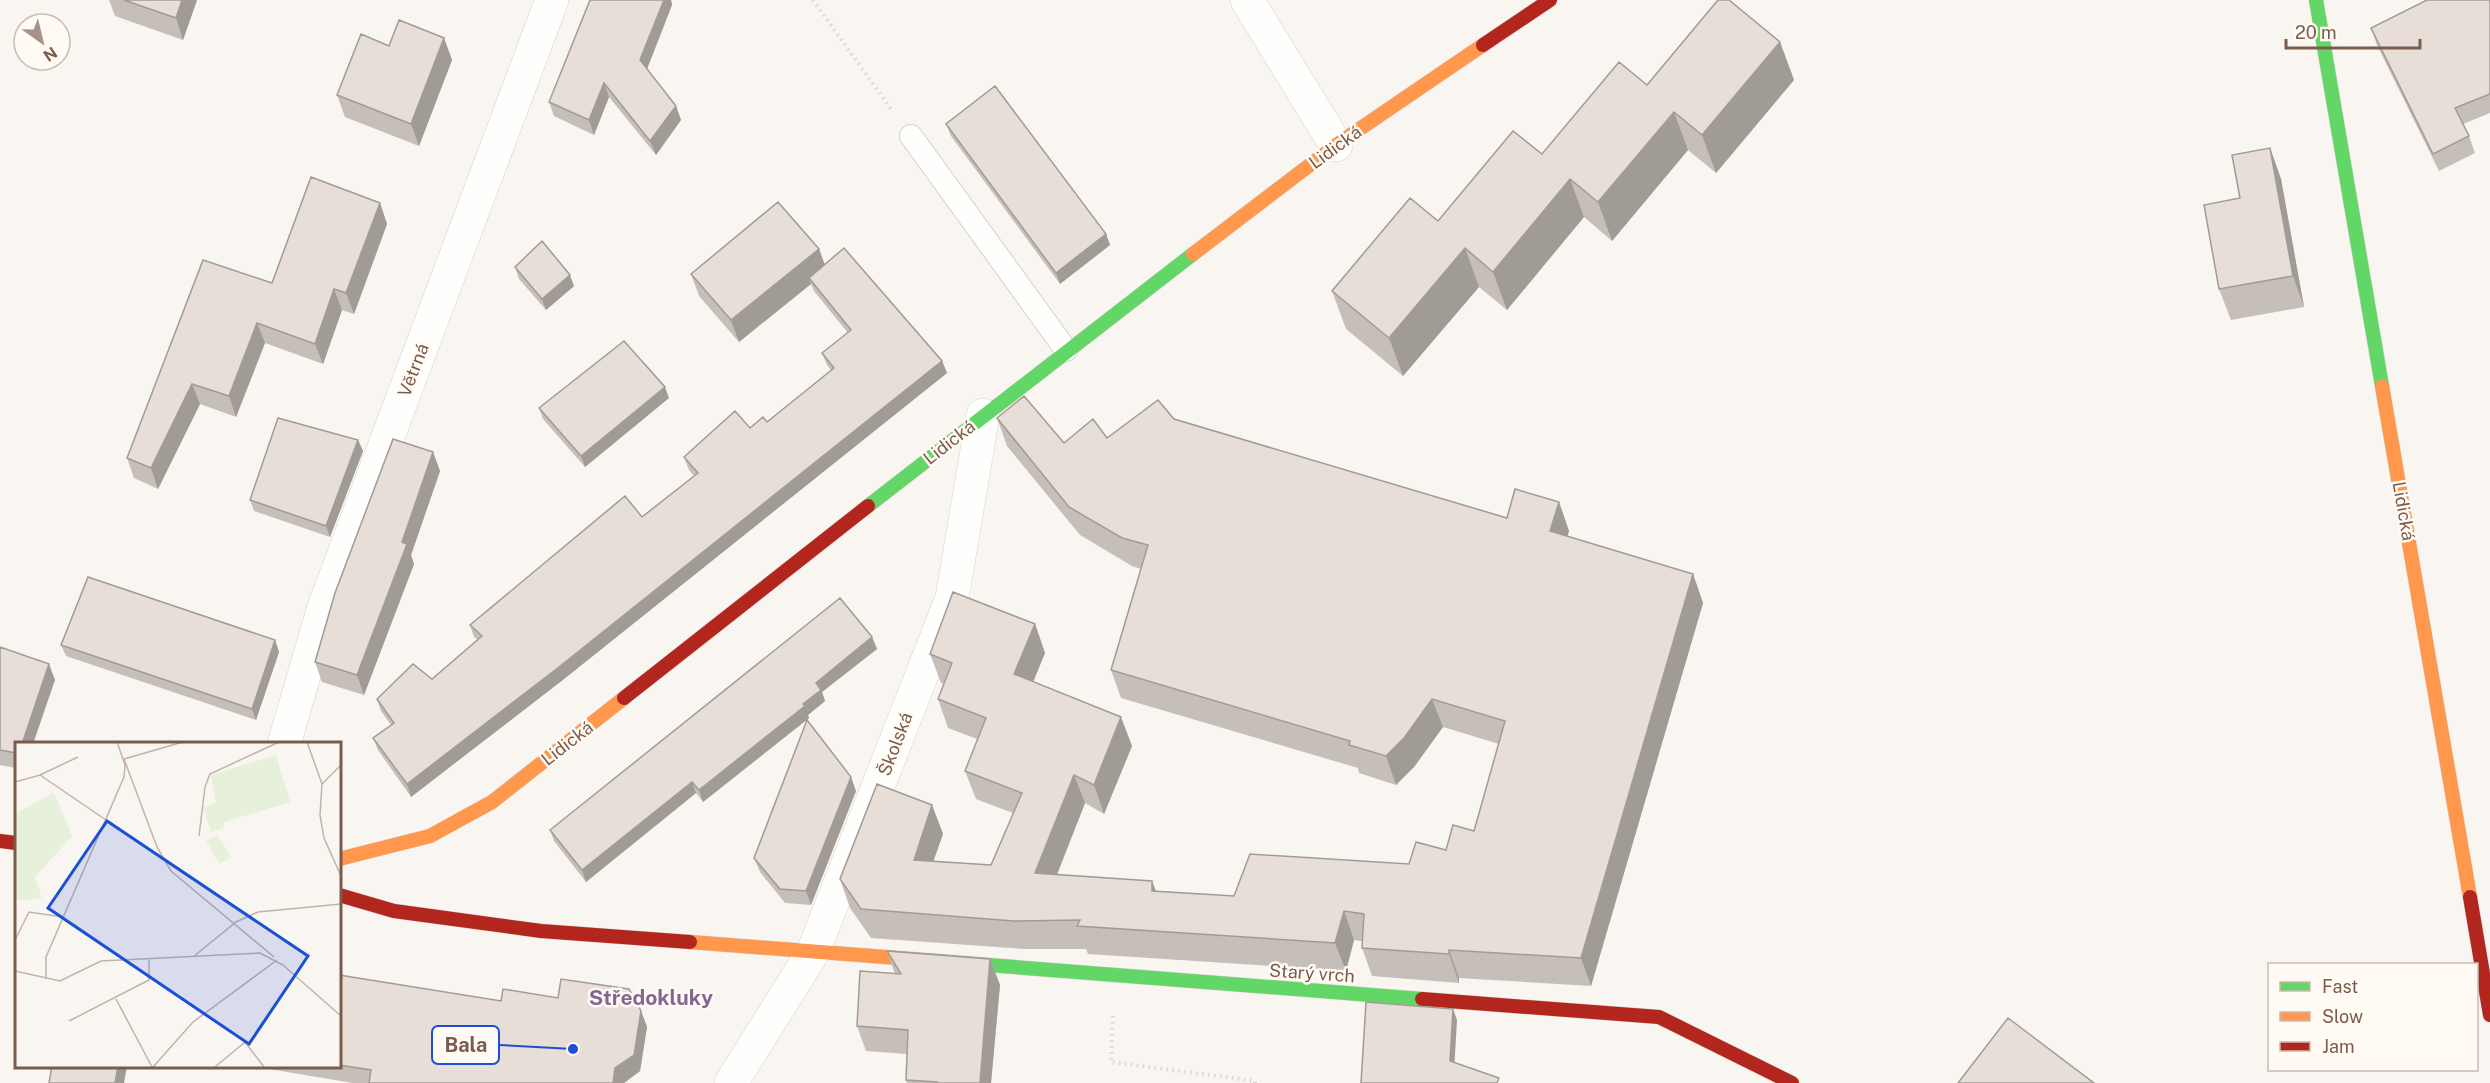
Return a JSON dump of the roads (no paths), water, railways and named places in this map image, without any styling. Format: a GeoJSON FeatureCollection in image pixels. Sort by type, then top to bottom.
{"type":"FeatureCollection","features":[{"type":"Feature","properties":{"kind":"street","name":"Větrná"},"geometry":{"type":"LineString","coordinates":[[285,742],[324,607],[552,0]]}},
{"type":"Feature","properties":{"kind":"street"},"geometry":{"type":"LineString","coordinates":[[1247,0],[1336,145]]}},
{"type":"Feature","properties":{"kind":"street","name":"Lidická"},"geometry":{"type":"LineString","coordinates":[[340,859],[430,837],[492,802],[1066,350],[1336,145],[1550,0]]}},
{"type":"Feature","properties":{"kind":"street","name":"Lidická"},"geometry":{"type":"LineString","coordinates":[[2322,2],[2490,1015]]}},
{"type":"Feature","properties":{"kind":"street","name":"Školská"},"geometry":{"type":"LineString","coordinates":[[731,1083],[813,952],[952,598],[983,415]]}},
{"type":"Feature","properties":{"kind":"street"},"geometry":{"type":"LineString","coordinates":[[0,841],[15,843]]}},
{"type":"Feature","properties":{"kind":"street","name":"Starý vrch"},"geometry":{"type":"LineString","coordinates":[[340,895],[394,911],[541,931],[1659,1017],[1792,1083]]}},
{"type":"Feature","properties":{"kind":"lane"},"geometry":{"type":"LineString","coordinates":[[911,136],[1066,350]]}},
{"type":"Feature","properties":{"kind":"place","name":"Bala"},"geometry":{"type":"Point","coordinates":[573,1049]}},
{"type":"Feature","properties":{"kind":"district","name":"Středokluky"},"geometry":{"type":"Point","coordinates":[651,997]}}]}
